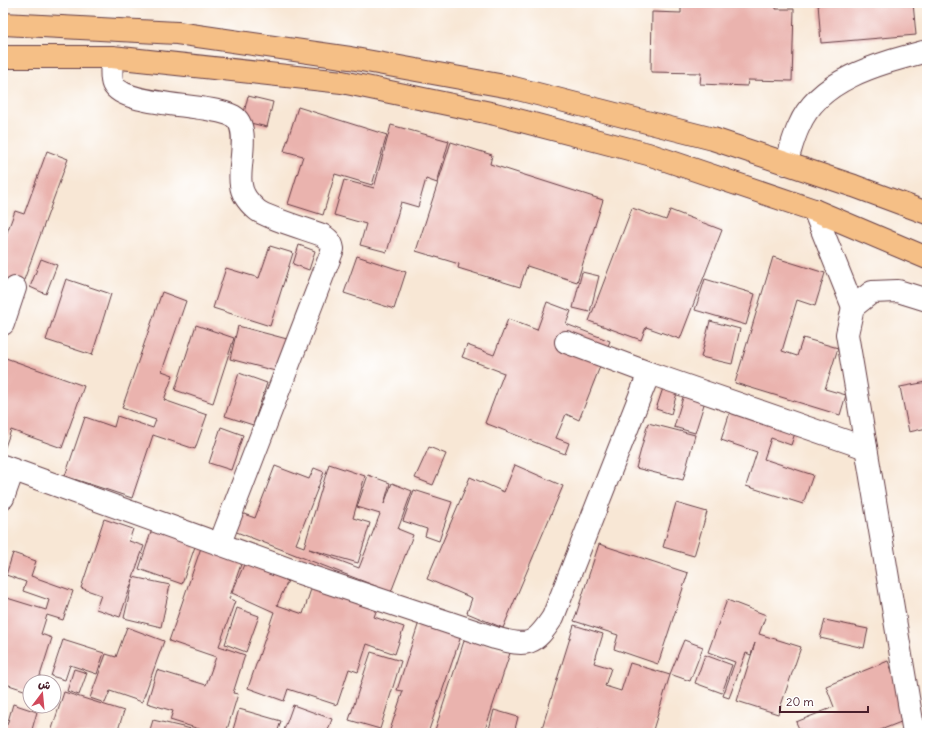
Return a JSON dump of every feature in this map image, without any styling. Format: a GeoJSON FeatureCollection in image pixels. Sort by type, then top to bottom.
{"type":"FeatureCollection","features":[{"type":"Feature","properties":{"kind":"highway"},"geometry":{"type":"LineString","coordinates":[[3,24],[177,33],[350,58],[510,87],[713,139],[854,186],[927,213]]}},
{"type":"Feature","properties":{"kind":"highway"},"geometry":{"type":"LineString","coordinates":[[3,56],[112,57],[342,82],[495,114],[648,154],[814,210],[927,258]]}},
{"type":"Feature","properties":{"kind":"street"},"geometry":{"type":"LineString","coordinates":[[786,164],[799,125],[816,101],[840,81],[891,60],[927,51]]}},
{"type":"Feature","properties":{"kind":"street"},"geometry":{"type":"LineString","coordinates":[[112,57],[112,82],[118,90],[136,98],[218,111],[235,117],[243,128],[241,185],[248,202],[259,212],[322,235],[329,239],[333,245],[333,249],[220,543]]}},
{"type":"Feature","properties":{"kind":"street"},"geometry":{"type":"LineString","coordinates":[[814,210],[853,307],[847,334],[914,733]]}},
{"type":"Feature","properties":{"kind":"street"},"geometry":{"type":"LineString","coordinates":[[3,324],[15,288]]}},
{"type":"Feature","properties":{"kind":"street"},"geometry":{"type":"LineString","coordinates":[[853,307],[872,292],[898,291],[927,300]]}},
{"type":"Feature","properties":{"kind":"street"},"geometry":{"type":"LineString","coordinates":[[566,342],[649,373],[866,448]]}},
{"type":"Feature","properties":{"kind":"street"},"geometry":{"type":"LineString","coordinates":[[3,498],[8,468],[220,543],[294,571],[464,628],[510,642],[527,643],[540,636],[553,617],[649,373]]}},
{"type":"Feature","properties":{"kind":"building"},"geometry":{"type":"Polygon","coordinates":[[[681,3],[776,3],[776,9],[794,9],[792,81],[748,80],[747,86],[700,84],[701,73],[651,72],[652,12],[681,13],[681,3]]]}},
{"type":"Feature","properties":{"kind":"building"},"geometry":{"type":"Polygon","coordinates":[[[818,3],[913,3],[916,35],[821,43],[818,3]]]}},
{"type":"Feature","properties":{"kind":"building"},"geometry":{"type":"Polygon","coordinates":[[[248,96],[273,102],[267,127],[242,121],[248,96]]]}},
{"type":"Feature","properties":{"kind":"building"},"geometry":{"type":"Polygon","coordinates":[[[298,107],[387,135],[372,185],[335,174],[323,215],[288,204],[303,156],[284,151],[298,107]]]}},
{"type":"Feature","properties":{"kind":"building"},"geometry":{"type":"Polygon","coordinates":[[[391,125],[449,141],[437,183],[426,179],[418,207],[401,202],[387,252],[360,245],[366,224],[334,215],[344,180],[374,188],[391,125]]]}},
{"type":"Feature","properties":{"kind":"building"},"geometry":{"type":"Polygon","coordinates":[[[451,142],[492,155],[490,164],[603,200],[577,282],[527,266],[520,287],[458,268],[459,264],[416,251],[451,142]]]}},
{"type":"Feature","properties":{"kind":"building"},"geometry":{"type":"Polygon","coordinates":[[[47,151],[68,159],[20,291],[3,285],[3,243],[15,211],[24,214],[47,151]]]}},
{"type":"Feature","properties":{"kind":"building"},"geometry":{"type":"Polygon","coordinates":[[[632,208],[666,220],[670,210],[722,230],[680,339],[646,327],[641,340],[589,321],[632,208]]]}},
{"type":"Feature","properties":{"kind":"building"},"geometry":{"type":"Polygon","coordinates":[[[299,245],[315,251],[309,270],[293,264],[299,245]]]}},
{"type":"Feature","properties":{"kind":"building"},"geometry":{"type":"Polygon","coordinates":[[[270,246],[293,253],[270,326],[213,308],[226,268],[259,278],[270,246]]]}},
{"type":"Feature","properties":{"kind":"building"},"geometry":{"type":"Polygon","coordinates":[[[357,256],[406,272],[394,309],[344,293],[357,256]]]}},
{"type":"Feature","properties":{"kind":"building"},"geometry":{"type":"Polygon","coordinates":[[[773,257],[825,273],[815,306],[797,300],[782,351],[797,356],[803,338],[838,348],[825,389],[846,395],[840,415],[735,383],[773,257]]]}},
{"type":"Feature","properties":{"kind":"building"},"geometry":{"type":"Polygon","coordinates":[[[41,259],[57,265],[46,294],[30,287],[41,259]]]}},
{"type":"Feature","properties":{"kind":"building"},"geometry":{"type":"Polygon","coordinates":[[[582,272],[599,276],[590,312],[573,308],[582,272]]]}},
{"type":"Feature","properties":{"kind":"building"},"geometry":{"type":"Polygon","coordinates":[[[66,279],[111,294],[92,355],[46,340],[66,279]]]}},
{"type":"Feature","properties":{"kind":"building"},"geometry":{"type":"Polygon","coordinates":[[[705,279],[755,294],[746,325],[695,310],[705,279]]]}},
{"type":"Feature","properties":{"kind":"building"},"geometry":{"type":"Polygon","coordinates":[[[162,292],[186,301],[162,371],[173,375],[164,400],[207,415],[195,449],[153,435],[132,498],[65,476],[85,417],[114,427],[117,416],[153,428],[156,420],[122,408],[162,292]]]}},
{"type":"Feature","properties":{"kind":"building"},"geometry":{"type":"Polygon","coordinates":[[[547,302],[571,311],[566,324],[610,341],[579,420],[566,414],[556,438],[569,443],[565,454],[485,423],[504,373],[462,357],[467,345],[494,355],[508,319],[537,330],[547,302]]]}},
{"type":"Feature","properties":{"kind":"building"},"geometry":{"type":"Polygon","coordinates":[[[710,321],[740,329],[732,364],[701,357],[710,321]]]}},
{"type":"Feature","properties":{"kind":"building"},"geometry":{"type":"Polygon","coordinates":[[[196,325],[234,338],[213,403],[175,390],[196,325]]]}},
{"type":"Feature","properties":{"kind":"building"},"geometry":{"type":"Polygon","coordinates":[[[238,326],[287,339],[279,372],[230,359],[238,326]]]}},
{"type":"Feature","properties":{"kind":"building"},"geometry":{"type":"Polygon","coordinates":[[[3,357],[84,386],[62,448],[11,430],[5,447],[3,447],[3,357]]]}},
{"type":"Feature","properties":{"kind":"building"},"geometry":{"type":"Polygon","coordinates":[[[239,373],[267,383],[253,425],[225,416],[239,373]]]}},
{"type":"Feature","properties":{"kind":"building"},"geometry":{"type":"Polygon","coordinates":[[[927,382],[927,428],[909,432],[900,387],[927,382]]]}},
{"type":"Feature","properties":{"kind":"building"},"geometry":{"type":"Polygon","coordinates":[[[663,388],[677,393],[671,414],[656,409],[663,388]]]}},
{"type":"Feature","properties":{"kind":"building"},"geometry":{"type":"Polygon","coordinates":[[[684,394],[705,401],[695,433],[674,427],[684,394]]]}},
{"type":"Feature","properties":{"kind":"building"},"geometry":{"type":"Polygon","coordinates":[[[732,406],[797,427],[791,445],[771,438],[764,459],[813,475],[803,504],[746,486],[757,452],[721,440],[732,406]]]}},
{"type":"Feature","properties":{"kind":"building"},"geometry":{"type":"Polygon","coordinates":[[[648,423],[695,435],[683,480],[636,468],[648,423]]]}},
{"type":"Feature","properties":{"kind":"building"},"geometry":{"type":"Polygon","coordinates":[[[221,427],[243,435],[231,470],[209,463],[221,427]]]}},
{"type":"Feature","properties":{"kind":"building"},"geometry":{"type":"Polygon","coordinates":[[[429,447],[446,454],[433,485],[415,478],[429,447]]]}},
{"type":"Feature","properties":{"kind":"building"},"geometry":{"type":"Polygon","coordinates":[[[329,464],[365,476],[353,518],[370,523],[358,563],[309,549],[359,568],[380,514],[357,507],[368,475],[390,483],[384,504],[392,483],[412,491],[398,529],[413,535],[391,592],[234,531],[241,513],[255,518],[275,466],[309,479],[314,468],[324,472],[296,544],[304,547],[329,464]]]}},
{"type":"Feature","properties":{"kind":"building"},"geometry":{"type":"Polygon","coordinates":[[[515,465],[563,486],[503,628],[467,613],[472,598],[427,579],[470,477],[504,492],[515,465]]]}},
{"type":"Feature","properties":{"kind":"building"},"geometry":{"type":"Polygon","coordinates":[[[414,490],[452,502],[439,541],[425,536],[427,529],[403,521],[414,490]]]}},
{"type":"Feature","properties":{"kind":"building"},"geometry":{"type":"Polygon","coordinates":[[[676,503],[707,512],[694,556],[663,547],[676,503]]]}},
{"type":"Feature","properties":{"kind":"building"},"geometry":{"type":"Polygon","coordinates":[[[104,519],[133,529],[129,541],[144,546],[133,577],[170,585],[161,627],[124,618],[133,579],[120,617],[96,609],[101,595],[81,588],[104,519]]]}},
{"type":"Feature","properties":{"kind":"building"},"geometry":{"type":"Polygon","coordinates":[[[154,523],[198,538],[182,584],[139,569],[154,523]]]}},
{"type":"Feature","properties":{"kind":"building"},"geometry":{"type":"Polygon","coordinates":[[[205,536],[246,550],[229,599],[235,601],[219,646],[245,655],[233,693],[238,694],[226,733],[212,733],[170,720],[173,711],[147,703],[157,670],[206,685],[216,657],[169,641],[205,536]]]}},
{"type":"Feature","properties":{"kind":"building"},"geometry":{"type":"Polygon","coordinates":[[[599,544],[688,573],[658,664],[614,649],[618,635],[574,621],[599,544]]]}},
{"type":"Feature","properties":{"kind":"building"},"geometry":{"type":"Polygon","coordinates":[[[13,553],[36,561],[31,576],[73,591],[63,620],[47,615],[41,634],[52,638],[41,674],[22,674],[22,689],[3,683],[3,610],[7,598],[46,610],[49,600],[23,591],[26,582],[6,575],[13,553]]]}},
{"type":"Feature","properties":{"kind":"building"},"geometry":{"type":"Polygon","coordinates":[[[248,555],[291,574],[277,605],[303,614],[312,586],[379,603],[374,617],[404,627],[395,654],[367,644],[358,672],[349,669],[337,705],[288,689],[284,701],[248,688],[274,612],[232,593],[248,555]]]}},
{"type":"Feature","properties":{"kind":"building"},"geometry":{"type":"Polygon","coordinates":[[[727,600],[766,615],[759,634],[801,647],[778,714],[737,701],[755,643],[751,655],[746,653],[729,698],[723,696],[735,662],[708,652],[727,600]]]}},
{"type":"Feature","properties":{"kind":"building"},"geometry":{"type":"Polygon","coordinates":[[[237,608],[259,616],[246,652],[225,644],[237,608]]]}},
{"type":"Feature","properties":{"kind":"building"},"geometry":{"type":"Polygon","coordinates":[[[420,619],[462,633],[428,733],[399,733],[390,730],[403,691],[397,690],[420,619]]]}},
{"type":"Feature","properties":{"kind":"building"},"geometry":{"type":"Polygon","coordinates":[[[825,620],[868,629],[864,648],[820,638],[825,620]]]}},
{"type":"Feature","properties":{"kind":"building"},"geometry":{"type":"Polygon","coordinates":[[[574,625],[603,634],[594,663],[611,668],[605,686],[621,691],[630,663],[670,675],[652,733],[603,733],[597,731],[597,733],[560,733],[542,728],[574,625]]]}},
{"type":"Feature","properties":{"kind":"building"},"geometry":{"type":"Polygon","coordinates":[[[127,627],[164,641],[142,702],[110,691],[105,703],[90,698],[106,654],[116,657],[127,627]]]}},
{"type":"Feature","properties":{"kind":"building"},"geometry":{"type":"Polygon","coordinates":[[[465,638],[510,653],[484,733],[434,733],[465,638]]]}},
{"type":"Feature","properties":{"kind":"building"},"geometry":{"type":"Polygon","coordinates":[[[63,640],[104,653],[97,674],[70,665],[65,680],[62,679],[62,674],[52,674],[63,640]]]}},
{"type":"Feature","properties":{"kind":"building"},"geometry":{"type":"Polygon","coordinates":[[[684,640],[703,647],[690,681],[670,674],[684,640]]]}},
{"type":"Feature","properties":{"kind":"building"},"geometry":{"type":"Polygon","coordinates":[[[371,652],[401,661],[380,729],[349,720],[371,652]]]}},
{"type":"Feature","properties":{"kind":"building"},"geometry":{"type":"Polygon","coordinates":[[[705,655],[732,665],[722,693],[695,683],[705,655]]]}},
{"type":"Feature","properties":{"kind":"building"},"geometry":{"type":"Polygon","coordinates":[[[888,661],[911,718],[873,733],[801,733],[796,722],[834,707],[826,686],[888,661]]]}},
{"type":"Feature","properties":{"kind":"building"},"geometry":{"type":"Polygon","coordinates":[[[74,669],[87,673],[79,695],[67,691],[74,669]]]}},
{"type":"Feature","properties":{"kind":"building"},"geometry":{"type":"Polygon","coordinates":[[[64,692],[124,711],[117,733],[51,732],[57,714],[62,714],[62,698],[64,692]]]}},
{"type":"Feature","properties":{"kind":"building"},"geometry":{"type":"Polygon","coordinates":[[[13,704],[22,707],[22,714],[36,714],[31,733],[3,733],[3,724],[7,725],[13,704]]]}},
{"type":"Feature","properties":{"kind":"building"},"geometry":{"type":"Polygon","coordinates":[[[293,705],[332,719],[327,733],[283,733],[293,705]]]}},
{"type":"Feature","properties":{"kind":"building"},"geometry":{"type":"Polygon","coordinates":[[[239,709],[281,721],[277,733],[232,733],[239,709]]]}},
{"type":"Feature","properties":{"kind":"building"},"geometry":{"type":"Polygon","coordinates":[[[494,710],[518,717],[514,733],[488,733],[494,710]]]}},
{"type":"Feature","properties":{"kind":"building"},"geometry":{"type":"Polygon","coordinates":[[[153,720],[204,732],[204,733],[149,733],[153,720]]]}}]}
